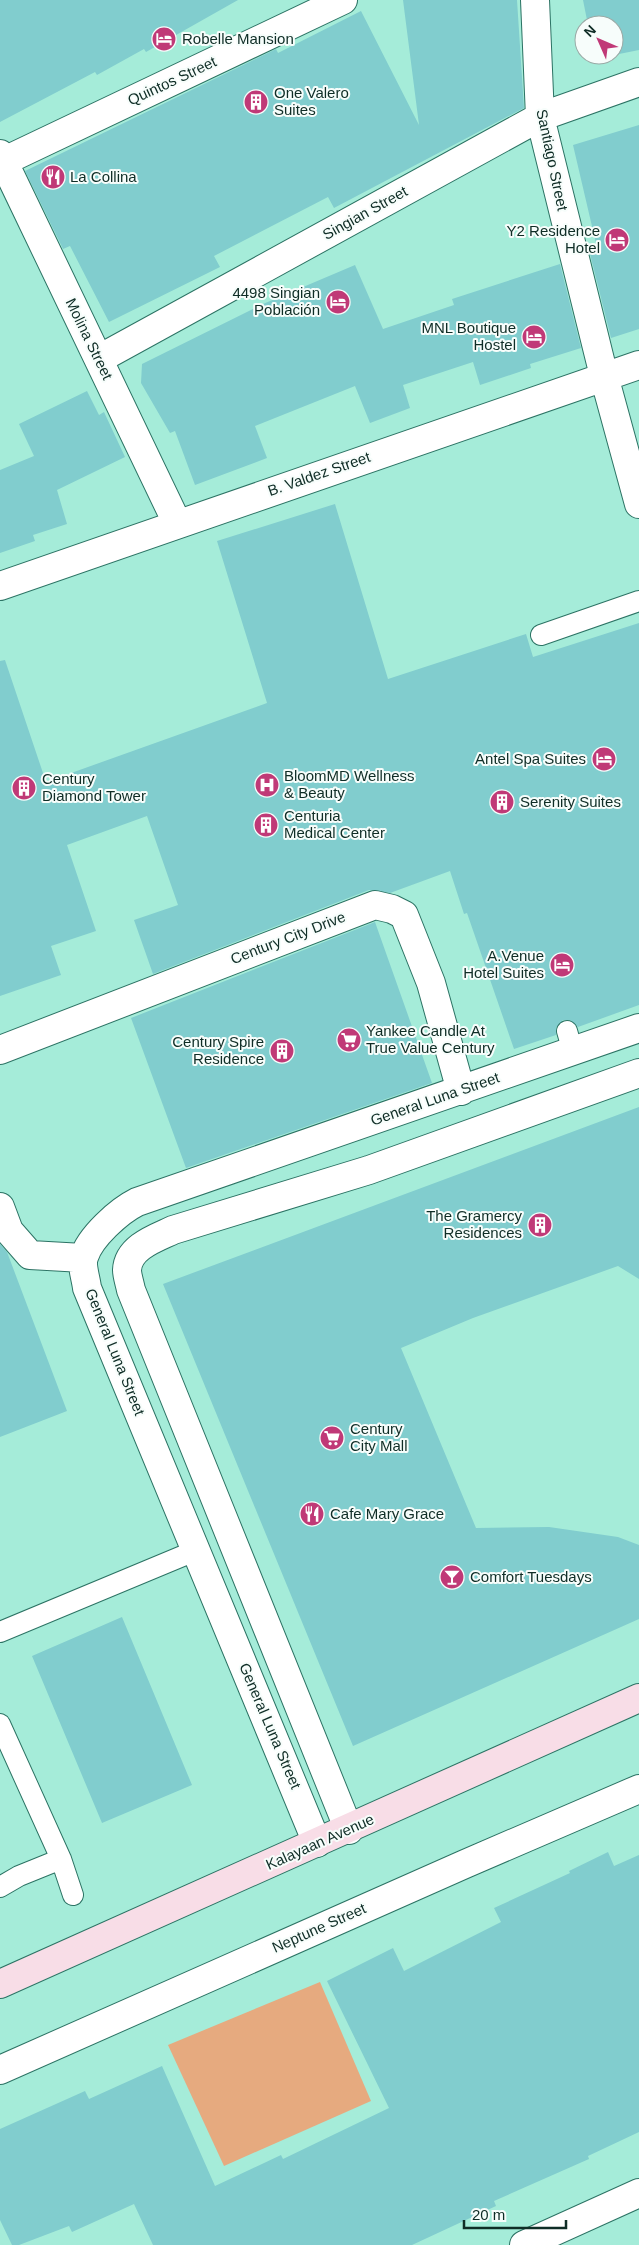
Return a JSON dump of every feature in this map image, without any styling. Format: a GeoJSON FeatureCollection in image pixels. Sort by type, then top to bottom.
{"type":"FeatureCollection","features":[{"type":"Feature","properties":{"kind":"main road","name":"Kalayaan Avenue"},"geometry":{"type":"LineString","coordinates":[[0,1984],[349,1830],[639,1698]]}},
{"type":"Feature","properties":{"kind":"street","name":"Quintos Street"},"geometry":{"type":"LineString","coordinates":[[1,159],[343,0]]}},
{"type":"Feature","properties":{"kind":"street","name":"Santiago Street"},"geometry":{"type":"LineString","coordinates":[[535,0],[540,116],[604,376],[639,504]]}},
{"type":"Feature","properties":{"kind":"street","name":"Singian Street"},"geometry":{"type":"LineString","coordinates":[[99,359],[540,116],[639,82]]}},
{"type":"Feature","properties":{"kind":"street","name":"Molina Street"},"geometry":{"type":"LineString","coordinates":[[1,159],[178,524]]}},
{"type":"Feature","properties":{"kind":"street","name":"B. Valdez Street"},"geometry":{"type":"LineString","coordinates":[[0,586],[639,364]]}},
{"type":"Feature","properties":{"kind":"street","name":"Century City Drive"},"geometry":{"type":"LineString","coordinates":[[0,1050],[375,905],[392,909],[404,915],[431,983],[461,1090]]}},
{"type":"Feature","properties":{"kind":"street","name":"General Luna Street"},"geometry":{"type":"LineString","coordinates":[[318,1843],[87,1288],[83,1258],[93,1241],[114,1216],[137,1202],[532,1066],[570,1041],[639,1028]]}},
{"type":"Feature","properties":{"kind":"street"},"geometry":{"type":"LineString","coordinates":[[532,1066],[547,1106]]}},
{"type":"Feature","properties":{"kind":"street"},"geometry":{"type":"LineString","coordinates":[[349,1830],[131,1290],[127,1270],[129,1260],[146,1243],[173,1230],[369,1170],[639,1073]]}},
{"type":"Feature","properties":{"kind":"street"},"geometry":{"type":"LineString","coordinates":[[0,1207],[9,1231],[30,1255],[83,1258]]}},
{"type":"Feature","properties":{"kind":"street"},"geometry":{"type":"LineString","coordinates":[[197,1550],[230,1536]]}},
{"type":"Feature","properties":{"kind":"street","name":"Neptune Street"},"geometry":{"type":"LineString","coordinates":[[0,2070],[464,1864],[639,1789]]}},
{"type":"Feature","properties":{"kind":"street"},"geometry":{"type":"LineString","coordinates":[[524,2245],[639,2193]]}},
{"type":"Feature","properties":{"kind":"lane"},"geometry":{"type":"LineString","coordinates":[[541,635],[639,601]]}},
{"type":"Feature","properties":{"kind":"lane"},"geometry":{"type":"LineString","coordinates":[[0,1632],[197,1550]]}},
{"type":"Feature","properties":{"kind":"lane"},"geometry":{"type":"LineString","coordinates":[[0,1724],[61,1859],[73,1895]]}},
{"type":"Feature","properties":{"kind":"lane"},"geometry":{"type":"LineString","coordinates":[[0,1887],[19,1876],[61,1859]]}},
{"type":"Feature","properties":{"kind":"shaded area"},"geometry":{"type":"Polygon","coordinates":[[[320,1982],[371,2101],[224,2166],[168,2045],[320,1982]]]}},
{"type":"Feature","properties":{"kind":"building"},"geometry":{"type":"Polygon","coordinates":[[[0,0],[238,0],[146,52],[144,49],[97,75],[95,72],[0,122],[0,0]]]}},
{"type":"Feature","properties":{"kind":"building"},"geometry":{"type":"Polygon","coordinates":[[[403,0],[517,0],[524,108],[334,208],[328,197],[214,256],[220,267],[109,322],[70,246],[63,249],[25,171],[276,49],[278,53],[361,11],[419,125],[403,0]]]}},
{"type":"Feature","properties":{"kind":"building"},"geometry":{"type":"Polygon","coordinates":[[[583,0],[639,0],[639,50],[624,53],[624,15],[586,15],[583,0]]]}},
{"type":"Feature","properties":{"kind":"building","name":"Y2 Residence Hotel"},"geometry":{"type":"Polygon","coordinates":[[[639,125],[639,329],[611,338],[590,254],[598,252],[573,145],[639,125]]]}},
{"type":"Feature","properties":{"kind":"building"},"geometry":{"type":"Polygon","coordinates":[[[560,264],[581,348],[530,364],[531,368],[480,385],[473,362],[403,385],[410,408],[370,423],[355,386],[255,426],[267,458],[195,485],[175,431],[170,433],[141,383],[142,364],[263,304],[355,265],[383,329],[454,305],[452,299],[560,264]]]}},
{"type":"Feature","properties":{"kind":"building"},"geometry":{"type":"Polygon","coordinates":[[[87,391],[99,415],[104,412],[125,457],[57,490],[67,524],[33,535],[35,541],[0,553],[0,470],[34,456],[19,424],[87,391]]]}},
{"type":"Feature","properties":{"kind":"building"},"geometry":{"type":"Polygon","coordinates":[[[335,504],[388,679],[526,634],[533,657],[639,623],[639,1005],[578,1027],[570,1020],[563,1020],[556,1028],[556,1035],[514,1049],[467,913],[464,914],[450,871],[390,893],[369,890],[153,974],[134,920],[178,905],[147,816],[67,845],[96,931],[51,946],[61,975],[0,996],[0,661],[5,660],[46,782],[267,703],[217,541],[335,504]]]}},
{"type":"Feature","properties":{"kind":"building","name":"Century Spire Residence"},"geometry":{"type":"Polygon","coordinates":[[[375,922],[432,1083],[186,1168],[131,1018],[375,922]]]}},
{"type":"Feature","properties":{"kind":"building","name":"Century City Mall"},"geometry":{"type":"Polygon","coordinates":[[[639,1107],[639,1279],[618,1266],[473,1318],[401,1348],[476,1528],[549,1527],[618,1537],[639,1545],[639,1619],[353,1746],[163,1284],[639,1107]]]}},
{"type":"Feature","properties":{"kind":"building"},"geometry":{"type":"Polygon","coordinates":[[[0,1244],[7,1252],[67,1411],[0,1437],[0,1244]]]}},
{"type":"Feature","properties":{"kind":"building"},"geometry":{"type":"Polygon","coordinates":[[[122,1617],[192,1785],[102,1823],[32,1656],[122,1617]]]}},
{"type":"Feature","properties":{"kind":"building"},"geometry":{"type":"Polygon","coordinates":[[[608,1852],[614,1866],[639,1855],[639,2132],[588,2156],[589,2159],[494,2201],[496,2206],[412,2245],[153,2245],[134,2204],[72,2232],[69,2226],[19,2245],[12,2245],[0,2220],[0,2129],[85,2091],[89,2099],[162,2066],[215,2186],[281,2155],[283,2159],[389,2108],[327,1981],[393,1948],[404,1971],[501,1922],[494,1908],[570,1873],[569,1871],[608,1852]]]}},
{"type":"Feature","properties":{"kind":"place","name":"Robelle Mansion"},"geometry":{"type":"Point","coordinates":[164,39]}},
{"type":"Feature","properties":{"kind":"place","name":"One Valero Suites"},"geometry":{"type":"Point","coordinates":[256,102]}},
{"type":"Feature","properties":{"kind":"place","name":"La Collina"},"geometry":{"type":"Point","coordinates":[53,177]}},
{"type":"Feature","properties":{"kind":"place","name":"Y2 Residence Hotel"},"geometry":{"type":"Point","coordinates":[617,240]}},
{"type":"Feature","properties":{"kind":"place","name":"4498 Singian Población"},"geometry":{"type":"Point","coordinates":[338,302]}},
{"type":"Feature","properties":{"kind":"place","name":"MNL Boutique Hostel"},"geometry":{"type":"Point","coordinates":[534,337]}},
{"type":"Feature","properties":{"kind":"place","name":"Antel Spa Suites"},"geometry":{"type":"Point","coordinates":[604,759]}},
{"type":"Feature","properties":{"kind":"place","name":"BloomMD Wellness & Beauty"},"geometry":{"type":"Point","coordinates":[267,785]}},
{"type":"Feature","properties":{"kind":"place","name":"Century Diamond Tower"},"geometry":{"type":"Point","coordinates":[24,788]}},
{"type":"Feature","properties":{"kind":"place","name":"Serenity Suites"},"geometry":{"type":"Point","coordinates":[502,802]}},
{"type":"Feature","properties":{"kind":"place","name":"Centuria Medical Center"},"geometry":{"type":"Point","coordinates":[266,825]}},
{"type":"Feature","properties":{"kind":"place","name":"A.Venue Hotel Suites"},"geometry":{"type":"Point","coordinates":[562,965]}},
{"type":"Feature","properties":{"kind":"place","name":"Yankee Candle At True Value Century"},"geometry":{"type":"Point","coordinates":[349,1040]}},
{"type":"Feature","properties":{"kind":"place","name":"Century Spire Residence"},"geometry":{"type":"Point","coordinates":[282,1051]}},
{"type":"Feature","properties":{"kind":"place","name":"The Gramercy Residences"},"geometry":{"type":"Point","coordinates":[540,1225]}},
{"type":"Feature","properties":{"kind":"place","name":"Century City Mall"},"geometry":{"type":"Point","coordinates":[332,1438]}},
{"type":"Feature","properties":{"kind":"place","name":"Cafe Mary Grace"},"geometry":{"type":"Point","coordinates":[312,1514]}},
{"type":"Feature","properties":{"kind":"place","name":"Comfort Tuesdays"},"geometry":{"type":"Point","coordinates":[452,1577]}}]}
